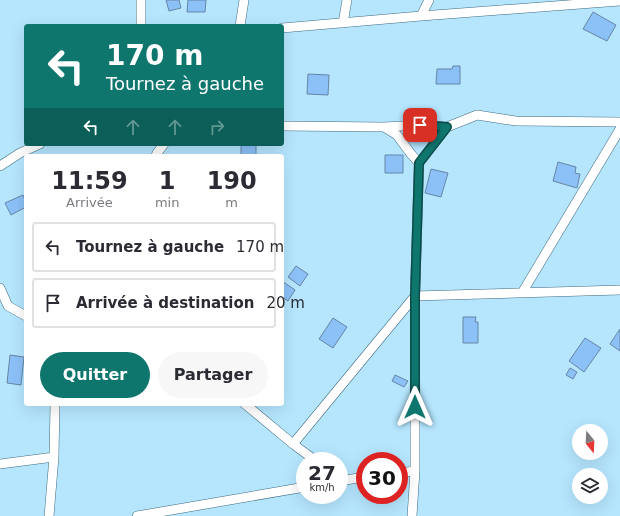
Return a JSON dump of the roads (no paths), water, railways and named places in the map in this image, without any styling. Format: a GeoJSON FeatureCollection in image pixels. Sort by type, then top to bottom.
{"type":"FeatureCollection","features":[{"type":"Feature","properties":{"kind":"street"},"geometry":{"type":"LineString","coordinates":[[141,0],[141,24]]}},
{"type":"Feature","properties":{"kind":"street"},"geometry":{"type":"LineString","coordinates":[[240,24],[244,0]]}},
{"type":"Feature","properties":{"kind":"street"},"geometry":{"type":"LineString","coordinates":[[343,23],[347,0]]}},
{"type":"Feature","properties":{"kind":"street"},"geometry":{"type":"LineString","coordinates":[[421,16],[429,0]]}},
{"type":"Feature","properties":{"kind":"street"},"geometry":{"type":"LineString","coordinates":[[284,28],[565,2],[620,1]]}},
{"type":"Feature","properties":{"kind":"street"},"geometry":{"type":"LineString","coordinates":[[284,126],[384,127],[420,125],[447,127],[477,115],[516,121],[620,122]]}},
{"type":"Feature","properties":{"kind":"street"},"geometry":{"type":"LineString","coordinates":[[384,127],[397,135],[419,163]]}},
{"type":"Feature","properties":{"kind":"street"},"geometry":{"type":"LineString","coordinates":[[412,516],[414,471],[415,296],[419,163],[447,127]]}},
{"type":"Feature","properties":{"kind":"street"},"geometry":{"type":"LineString","coordinates":[[522,293],[620,129]]}},
{"type":"Feature","properties":{"kind":"street"},"geometry":{"type":"LineString","coordinates":[[0,166],[20,153],[36,146]]}},
{"type":"Feature","properties":{"kind":"street"},"geometry":{"type":"LineString","coordinates":[[0,288],[4,307],[24,315]]}},
{"type":"Feature","properties":{"kind":"street"},"geometry":{"type":"LineString","coordinates":[[293,444],[415,296],[620,290]]}},
{"type":"Feature","properties":{"kind":"street"},"geometry":{"type":"LineString","coordinates":[[49,516],[54,457],[55,406]]}},
{"type":"Feature","properties":{"kind":"street"},"geometry":{"type":"LineString","coordinates":[[248,406],[304,452]]}},
{"type":"Feature","properties":{"kind":"street"},"geometry":{"type":"LineString","coordinates":[[0,464],[54,457]]}},
{"type":"Feature","properties":{"kind":"street"},"geometry":{"type":"LineString","coordinates":[[408,472],[414,471]]}},
{"type":"Feature","properties":{"kind":"street"},"geometry":{"type":"LineString","coordinates":[[137,516],[163,514],[296,489]]}}]}
